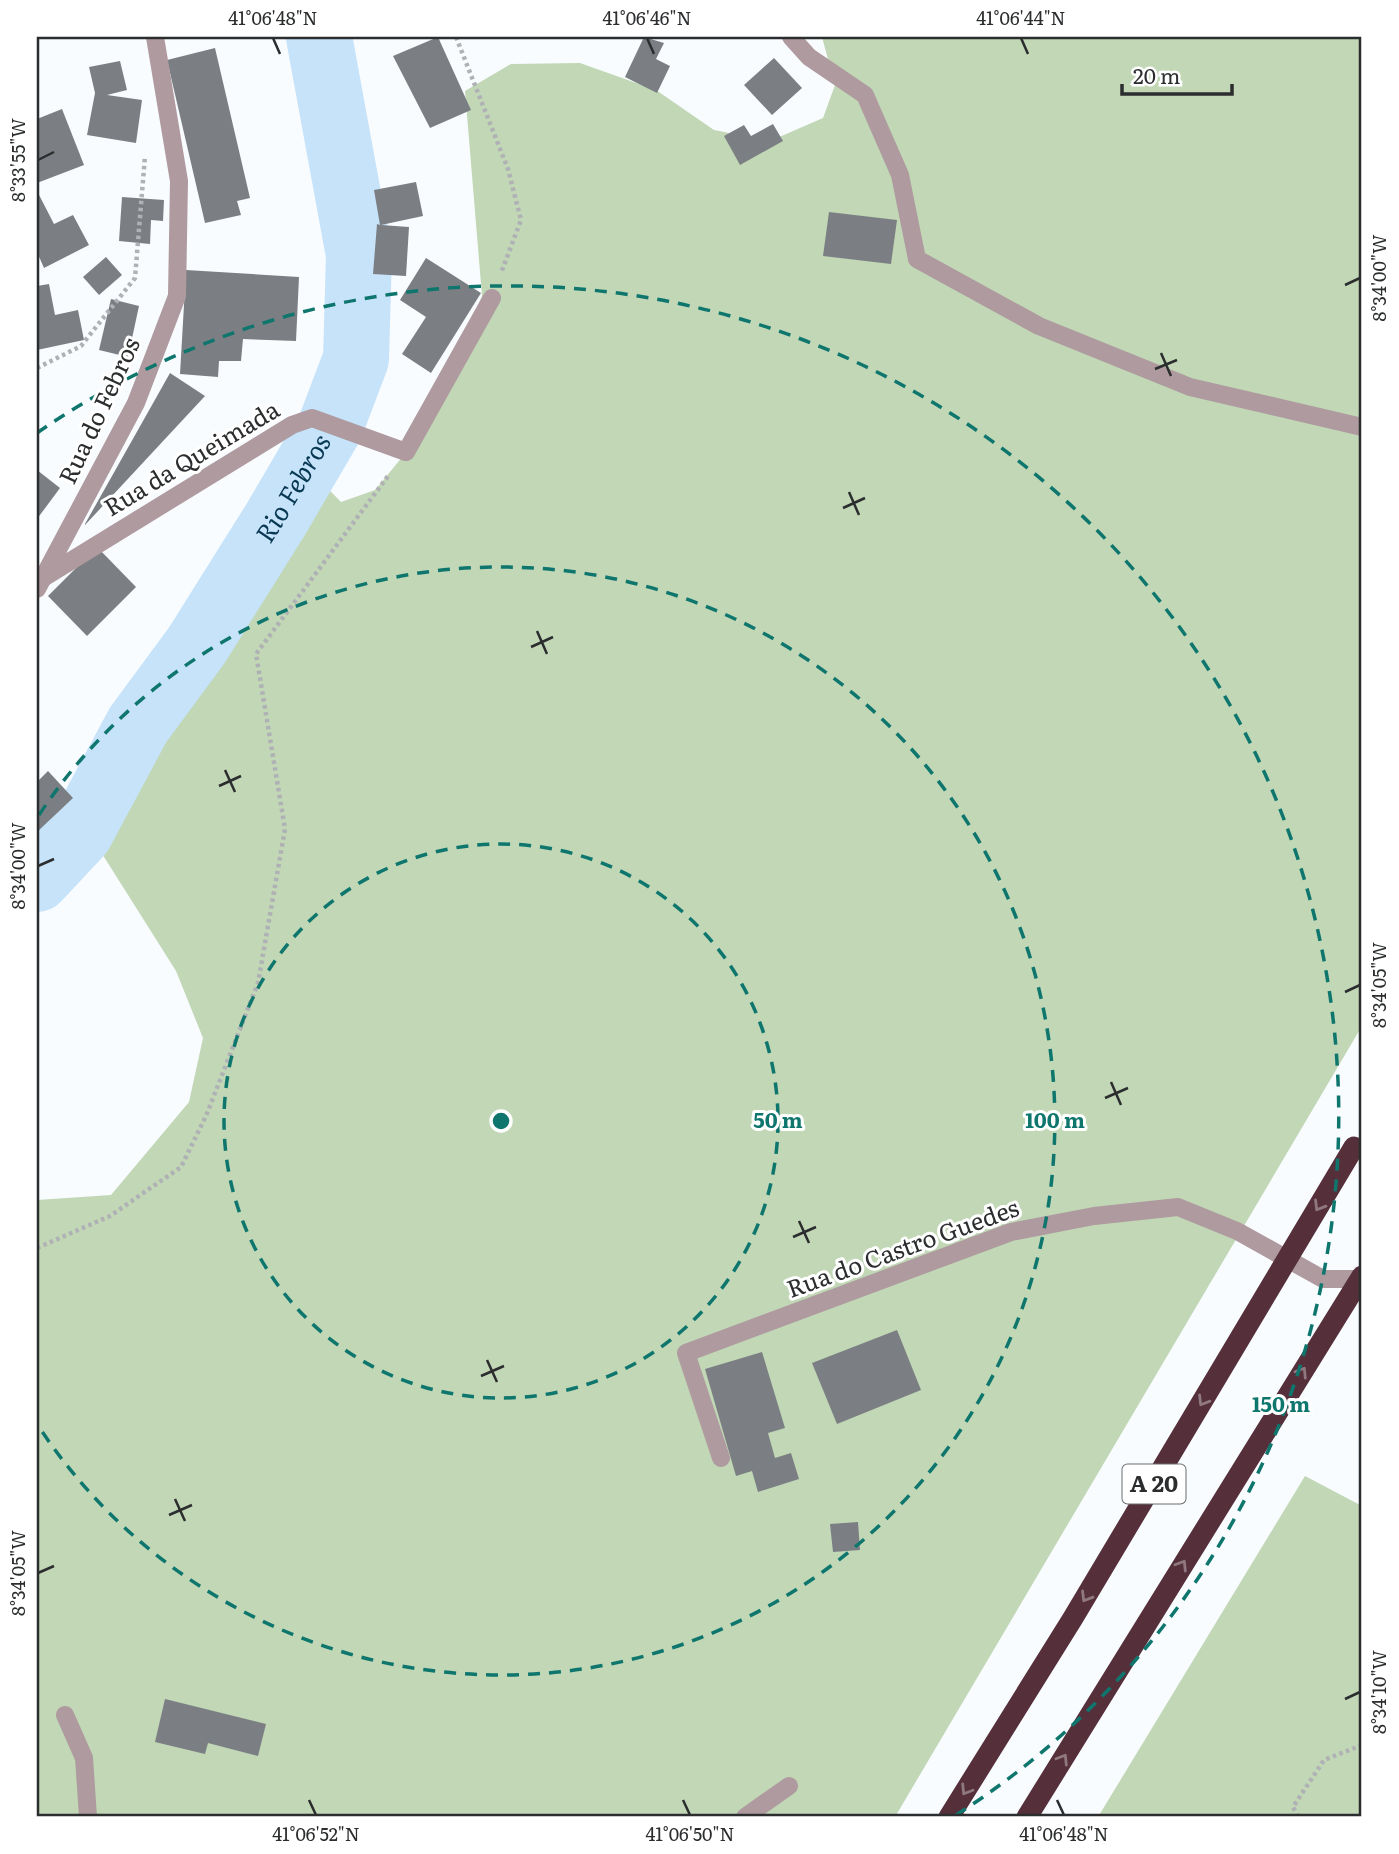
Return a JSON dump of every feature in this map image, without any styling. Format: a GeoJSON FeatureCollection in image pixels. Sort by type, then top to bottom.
{"type":"FeatureCollection","features":[{"type":"Feature","properties":{"kind":"highway","name":"A 20"},"geometry":{"type":"LineString","coordinates":[[949,1817],[1073,1618],[1354,1147]]}},
{"type":"Feature","properties":{"kind":"highway","name":"A 20"},"geometry":{"type":"LineString","coordinates":[[1027,1817],[1362,1278]]}},
{"type":"Feature","properties":{"kind":"street","name":"Rua do Febros"},"geometry":{"type":"LineString","coordinates":[[40,584],[136,402],[177,296],[179,181],[155,37]]}},
{"type":"Feature","properties":{"kind":"street"},"geometry":{"type":"LineString","coordinates":[[792,37],[809,57],[865,95],[901,175],[917,259],[1039,326],[1190,387],[1362,427]]}},
{"type":"Feature","properties":{"kind":"street"},"geometry":{"type":"LineString","coordinates":[[405,452],[492,298]]}},
{"type":"Feature","properties":{"kind":"street","name":"Rua da Queimada"},"geometry":{"type":"LineString","coordinates":[[40,584],[292,425],[312,418],[405,452]]}},
{"type":"Feature","properties":{"kind":"street","name":"Rua do Castro Guedes"},"geometry":{"type":"LineString","coordinates":[[721,1458],[686,1353],[1011,1232],[1094,1216],[1178,1207],[1237,1231],[1323,1279],[1362,1278]]}},
{"type":"Feature","properties":{"kind":"street"},"geometry":{"type":"LineString","coordinates":[[65,1715],[84,1758],[88,1817]]}},
{"type":"Feature","properties":{"kind":"street"},"geometry":{"type":"LineString","coordinates":[[745,1817],[789,1786]]}},
{"type":"Feature","properties":{"kind":"path"},"geometry":{"type":"LineString","coordinates":[[456,37],[508,169],[521,219],[492,298]]}},
{"type":"Feature","properties":{"kind":"path"},"geometry":{"type":"LineString","coordinates":[[37,368],[81,346],[135,278],[148,144]]}},
{"type":"Feature","properties":{"kind":"path"},"geometry":{"type":"LineString","coordinates":[[37,1248],[110,1216],[181,1167],[206,1116],[258,983],[285,829],[256,654],[405,452]]}},
{"type":"Feature","properties":{"kind":"path"},"geometry":{"type":"LineString","coordinates":[[1298,1817],[1293,1807],[1324,1760],[1362,1745]]}},
{"type":"Feature","properties":{"kind":"green space"},"geometry":{"type":"Polygon","coordinates":[[[822,37],[1362,37],[1362,1026],[895,1817],[37,1817],[37,1200],[111,1195],[189,1102],[203,1038],[176,971],[82,822],[180,651],[285,445],[341,502],[375,490],[428,426],[482,296],[465,91],[511,64],[580,63],[656,90],[714,130],[770,141],[823,118],[835,85],[822,37]]]}},
{"type":"Feature","properties":{"kind":"green space"},"geometry":{"type":"Polygon","coordinates":[[[1305,1476],[1362,1506],[1362,1817],[1098,1817],[1305,1476]]]}},
{"type":"Feature","properties":{"kind":"building"},"geometry":{"type":"Polygon","coordinates":[[[438,37],[471,110],[430,128],[393,56],[438,37]]]}},
{"type":"Feature","properties":{"kind":"building"},"geometry":{"type":"Polygon","coordinates":[[[644,37],[664,43],[656,59],[670,66],[657,93],[625,77],[644,37]]]}},
{"type":"Feature","properties":{"kind":"building"},"geometry":{"type":"Polygon","coordinates":[[[215,48],[250,198],[237,201],[241,215],[205,223],[167,60],[215,48]]]}},
{"type":"Feature","properties":{"kind":"building"},"geometry":{"type":"Polygon","coordinates":[[[774,58],[802,88],[772,115],[744,85],[774,58]]]}},
{"type":"Feature","properties":{"kind":"building"},"geometry":{"type":"Polygon","coordinates":[[[120,61],[127,90],[107,95],[142,100],[136,143],[87,135],[95,93],[89,67],[120,61]]]}},
{"type":"Feature","properties":{"kind":"building"},"geometry":{"type":"Polygon","coordinates":[[[62,109],[84,165],[37,183],[37,119],[62,109]]]}},
{"type":"Feature","properties":{"kind":"building"},"geometry":{"type":"Polygon","coordinates":[[[773,124],[783,141],[740,165],[724,136],[744,125],[751,136],[773,124]]]}},
{"type":"Feature","properties":{"kind":"building"},"geometry":{"type":"Polygon","coordinates":[[[416,182],[423,216],[381,225],[409,227],[406,276],[373,274],[377,224],[380,225],[374,190],[416,182]]]}},
{"type":"Feature","properties":{"kind":"building"},"geometry":{"type":"Polygon","coordinates":[[[37,191],[54,224],[73,215],[89,245],[44,268],[37,252],[37,191]]]}},
{"type":"Feature","properties":{"kind":"building"},"geometry":{"type":"Polygon","coordinates":[[[122,197],[164,200],[163,221],[151,220],[150,244],[119,241],[122,197]]]}},
{"type":"Feature","properties":{"kind":"building"},"geometry":{"type":"Polygon","coordinates":[[[829,212],[897,220],[891,264],[823,256],[829,212]]]}},
{"type":"Feature","properties":{"kind":"building"},"geometry":{"type":"Polygon","coordinates":[[[106,257],[122,275],[99,295],[83,277],[106,257]]]}},
{"type":"Feature","properties":{"kind":"building"},"geometry":{"type":"Polygon","coordinates":[[[426,258],[481,293],[431,373],[402,354],[426,317],[400,300],[426,258]]]}},
{"type":"Feature","properties":{"kind":"building"},"geometry":{"type":"Polygon","coordinates":[[[186,270],[299,277],[296,341],[243,339],[241,361],[219,361],[218,377],[180,374],[186,270]]]}},
{"type":"Feature","properties":{"kind":"building"},"geometry":{"type":"Polygon","coordinates":[[[49,284],[55,315],[78,310],[84,340],[37,350],[37,286],[49,284]]]}},
{"type":"Feature","properties":{"kind":"building"},"geometry":{"type":"Polygon","coordinates":[[[111,299],[139,306],[128,357],[99,350],[111,299]]]}},
{"type":"Feature","properties":{"kind":"building"},"geometry":{"type":"Polygon","coordinates":[[[170,373],[205,396],[85,525],[85,524],[170,373]]]}},
{"type":"Feature","properties":{"kind":"building"},"geometry":{"type":"Polygon","coordinates":[[[37,470],[60,488],[37,519],[37,470]]]}},
{"type":"Feature","properties":{"kind":"building"},"geometry":{"type":"Polygon","coordinates":[[[97,547],[136,587],[87,636],[48,596],[97,547]]]}},
{"type":"Feature","properties":{"kind":"building"},"geometry":{"type":"Polygon","coordinates":[[[48,771],[73,798],[37,832],[37,782],[48,771]]]}},
{"type":"Feature","properties":{"kind":"building"},"geometry":{"type":"Polygon","coordinates":[[[897,1330],[921,1390],[837,1424],[812,1363],[897,1330]]]}},
{"type":"Feature","properties":{"kind":"building"},"geometry":{"type":"Polygon","coordinates":[[[762,1352],[785,1428],[768,1433],[775,1458],[791,1453],[799,1479],[758,1492],[752,1471],[736,1476],[705,1369],[762,1352]]]}},
{"type":"Feature","properties":{"kind":"building"},"geometry":{"type":"Polygon","coordinates":[[[858,1522],[860,1550],[833,1552],[830,1524],[858,1522]]]}},
{"type":"Feature","properties":{"kind":"building"},"geometry":{"type":"Polygon","coordinates":[[[165,1699],[266,1724],[258,1756],[208,1743],[205,1754],[155,1742],[165,1699]]]}},
{"type":"Feature","properties":{"kind":"waterway","name":"Rio Febros"},"geometry":{"type":"LineString","coordinates":[[37,879],[80,833],[138,725],[197,645],[276,519],[331,425],[356,359],[359,255],[319,37]]}}]}
